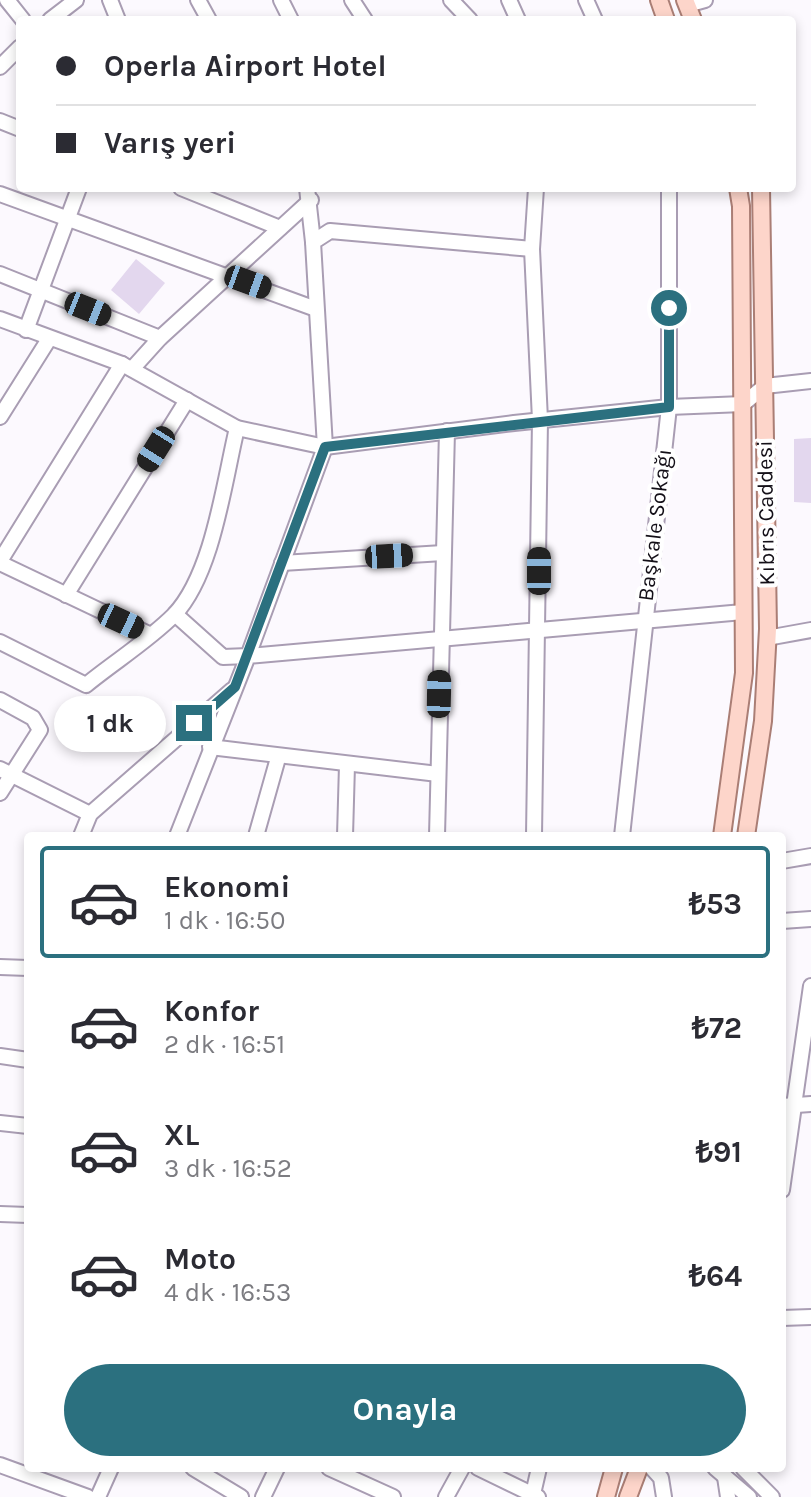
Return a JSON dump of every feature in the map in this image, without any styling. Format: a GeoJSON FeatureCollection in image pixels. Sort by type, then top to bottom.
{"type":"FeatureCollection","features":[{"type":"Feature","properties":{"kind":"main road"},"geometry":{"type":"LineString","coordinates":[[723,832],[743,696],[743,404],[739,192]]}},
{"type":"Feature","properties":{"kind":"main road","name":"Kıbrıs Caddesi"},"geometry":{"type":"LineString","coordinates":[[747,832],[763,721],[767,638],[761,192]]}},
{"type":"Feature","properties":{"kind":"main road"},"geometry":{"type":"LineString","coordinates":[[606,1497],[613,1472]]}},
{"type":"Feature","properties":{"kind":"main road"},"geometry":{"type":"LineString","coordinates":[[628,1497],[637,1472]]}},
{"type":"Feature","properties":{"kind":"street"},"geometry":{"type":"LineString","coordinates":[[7,0],[20,16]]}},
{"type":"Feature","properties":{"kind":"street"},"geometry":{"type":"LineString","coordinates":[[55,16],[76,0]]}},
{"type":"Feature","properties":{"kind":"street"},"geometry":{"type":"LineString","coordinates":[[451,0],[466,16]]}},
{"type":"Feature","properties":{"kind":"street"},"geometry":{"type":"LineString","coordinates":[[688,8],[705,0]]}},
{"type":"Feature","properties":{"kind":"street"},"geometry":{"type":"LineString","coordinates":[[0,67],[16,51]]}},
{"type":"Feature","properties":{"kind":"street"},"geometry":{"type":"LineString","coordinates":[[26,330],[77,192]]}},
{"type":"Feature","properties":{"kind":"street"},"geometry":{"type":"LineString","coordinates":[[191,192],[280,228]]}},
{"type":"Feature","properties":{"kind":"street"},"geometry":{"type":"LineString","coordinates":[[534,832],[540,420],[532,249],[536,192]]}},
{"type":"Feature","properties":{"kind":"street","name":"Başkale Sokağı"},"geometry":{"type":"LineString","coordinates":[[622,832],[669,407],[669,192]]}},
{"type":"Feature","properties":{"kind":"street"},"geometry":{"type":"LineString","coordinates":[[0,194],[316,309]]}},
{"type":"Feature","properties":{"kind":"street"},"geometry":{"type":"LineString","coordinates":[[149,634],[0,562],[127,366],[280,228],[309,194]]}},
{"type":"Feature","properties":{"kind":"street"},"geometry":{"type":"LineString","coordinates":[[178,832],[325,447],[309,194]]}},
{"type":"Feature","properties":{"kind":"street"},"geometry":{"type":"LineString","coordinates":[[313,242],[330,231],[532,249]]}},
{"type":"Feature","properties":{"kind":"street"},"geometry":{"type":"LineString","coordinates":[[0,274],[160,338]]}},
{"type":"Feature","properties":{"kind":"street"},"geometry":{"type":"LineString","coordinates":[[0,319],[127,366],[237,428],[325,447],[540,420],[669,407],[743,404],[765,386],[811,381]]}},
{"type":"Feature","properties":{"kind":"street"},"geometry":{"type":"LineString","coordinates":[[0,417],[49,339]]}},
{"type":"Feature","properties":{"kind":"street"},"geometry":{"type":"LineString","coordinates":[[66,595],[187,400]]}},
{"type":"Feature","properties":{"kind":"street"},"geometry":{"type":"LineString","coordinates":[[0,642],[86,685],[175,614],[194,585],[211,538],[237,428]]}},
{"type":"Feature","properties":{"kind":"street"},"geometry":{"type":"LineString","coordinates":[[437,832],[447,431]]}},
{"type":"Feature","properties":{"kind":"street"},"geometry":{"type":"LineString","coordinates":[[282,563],[443,553]]}},
{"type":"Feature","properties":{"kind":"street"},"geometry":{"type":"LineString","coordinates":[[175,614],[223,657],[644,622],[678,615],[743,612]]}},
{"type":"Feature","properties":{"kind":"street"},"geometry":{"type":"LineString","coordinates":[[767,638],[811,630]]}},
{"type":"Feature","properties":{"kind":"street"},"geometry":{"type":"LineString","coordinates":[[83,832],[90,814],[235,687]]}},
{"type":"Feature","properties":{"kind":"street"},"geometry":{"type":"LineString","coordinates":[[0,700],[33,718],[40,730],[5,771],[0,793]]}},
{"type":"Feature","properties":{"kind":"street"},"geometry":{"type":"LineString","coordinates":[[210,747],[278,758],[438,774]]}},
{"type":"Feature","properties":{"kind":"street"},"geometry":{"type":"LineString","coordinates":[[257,832],[278,758]]}},
{"type":"Feature","properties":{"kind":"street"},"geometry":{"type":"LineString","coordinates":[[345,832],[347,765]]}},
{"type":"Feature","properties":{"kind":"street"},"geometry":{"type":"LineString","coordinates":[[5,771],[90,814]]}},
{"type":"Feature","properties":{"kind":"street"},"geometry":{"type":"LineString","coordinates":[[786,860],[811,856]]}},
{"type":"Feature","properties":{"kind":"street"},"geometry":{"type":"LineString","coordinates":[[786,921],[811,919]]}},
{"type":"Feature","properties":{"kind":"street"},"geometry":{"type":"LineString","coordinates":[[0,967],[24,968]]}},
{"type":"Feature","properties":{"kind":"street"},"geometry":{"type":"LineString","coordinates":[[786,1133],[788,1105],[811,986]]}},
{"type":"Feature","properties":{"kind":"street"},"geometry":{"type":"LineString","coordinates":[[0,1056],[24,1059]]}},
{"type":"Feature","properties":{"kind":"street"},"geometry":{"type":"LineString","coordinates":[[788,1105],[811,1104]]}},
{"type":"Feature","properties":{"kind":"street"},"geometry":{"type":"LineString","coordinates":[[0,1123],[24,1126]]}},
{"type":"Feature","properties":{"kind":"street"},"geometry":{"type":"LineString","coordinates":[[0,1214],[24,1215]]}},
{"type":"Feature","properties":{"kind":"street"},"geometry":{"type":"LineString","coordinates":[[786,1318],[811,1317]]}},
{"type":"Feature","properties":{"kind":"street"},"geometry":{"type":"LineString","coordinates":[[0,1465],[88,1497]]}},
{"type":"Feature","properties":{"kind":"street"},"geometry":{"type":"LineString","coordinates":[[98,1497],[109,1472]]}},
{"type":"Feature","properties":{"kind":"street"},"geometry":{"type":"LineString","coordinates":[[200,1472],[241,1497]]}},
{"type":"Feature","properties":{"kind":"street"},"geometry":{"type":"LineString","coordinates":[[263,1497],[275,1472]]}},
{"type":"Feature","properties":{"kind":"street"},"geometry":{"type":"LineString","coordinates":[[338,1472],[393,1497]]}},
{"type":"Feature","properties":{"kind":"street"},"geometry":{"type":"LineString","coordinates":[[446,1497],[460,1472]]}},
{"type":"Feature","properties":{"kind":"street"},"geometry":{"type":"LineString","coordinates":[[486,1472],[535,1496],[538,1472]]}},
{"type":"Feature","properties":{"kind":"street"},"geometry":{"type":"LineString","coordinates":[[656,1472],[661,1478],[664,1497]]}},
{"type":"Feature","properties":{"kind":"street"},"geometry":{"type":"LineString","coordinates":[[720,1472],[728,1497]]}},
{"type":"Feature","properties":{"kind":"street"},"geometry":{"type":"LineString","coordinates":[[720,1472],[749,1497]]}},
{"type":"Feature","properties":{"kind":"street"},"geometry":{"type":"LineString","coordinates":[[747,1472],[772,1497]]}},
{"type":"Feature","properties":{"kind":"building"},"geometry":{"type":"Polygon","coordinates":[[[136,259],[165,283],[139,314],[111,290],[136,259]]]}},
{"type":"Feature","properties":{"kind":"building"},"geometry":{"type":"Polygon","coordinates":[[[811,438],[811,503],[794,502],[794,439],[811,438]]]}},
{"type":"Feature","properties":{"kind":"route"},"geometry":{"type":"LineString","coordinates":[[194,723],[235,687],[325,447],[669,407],[669,308]]}}]}
